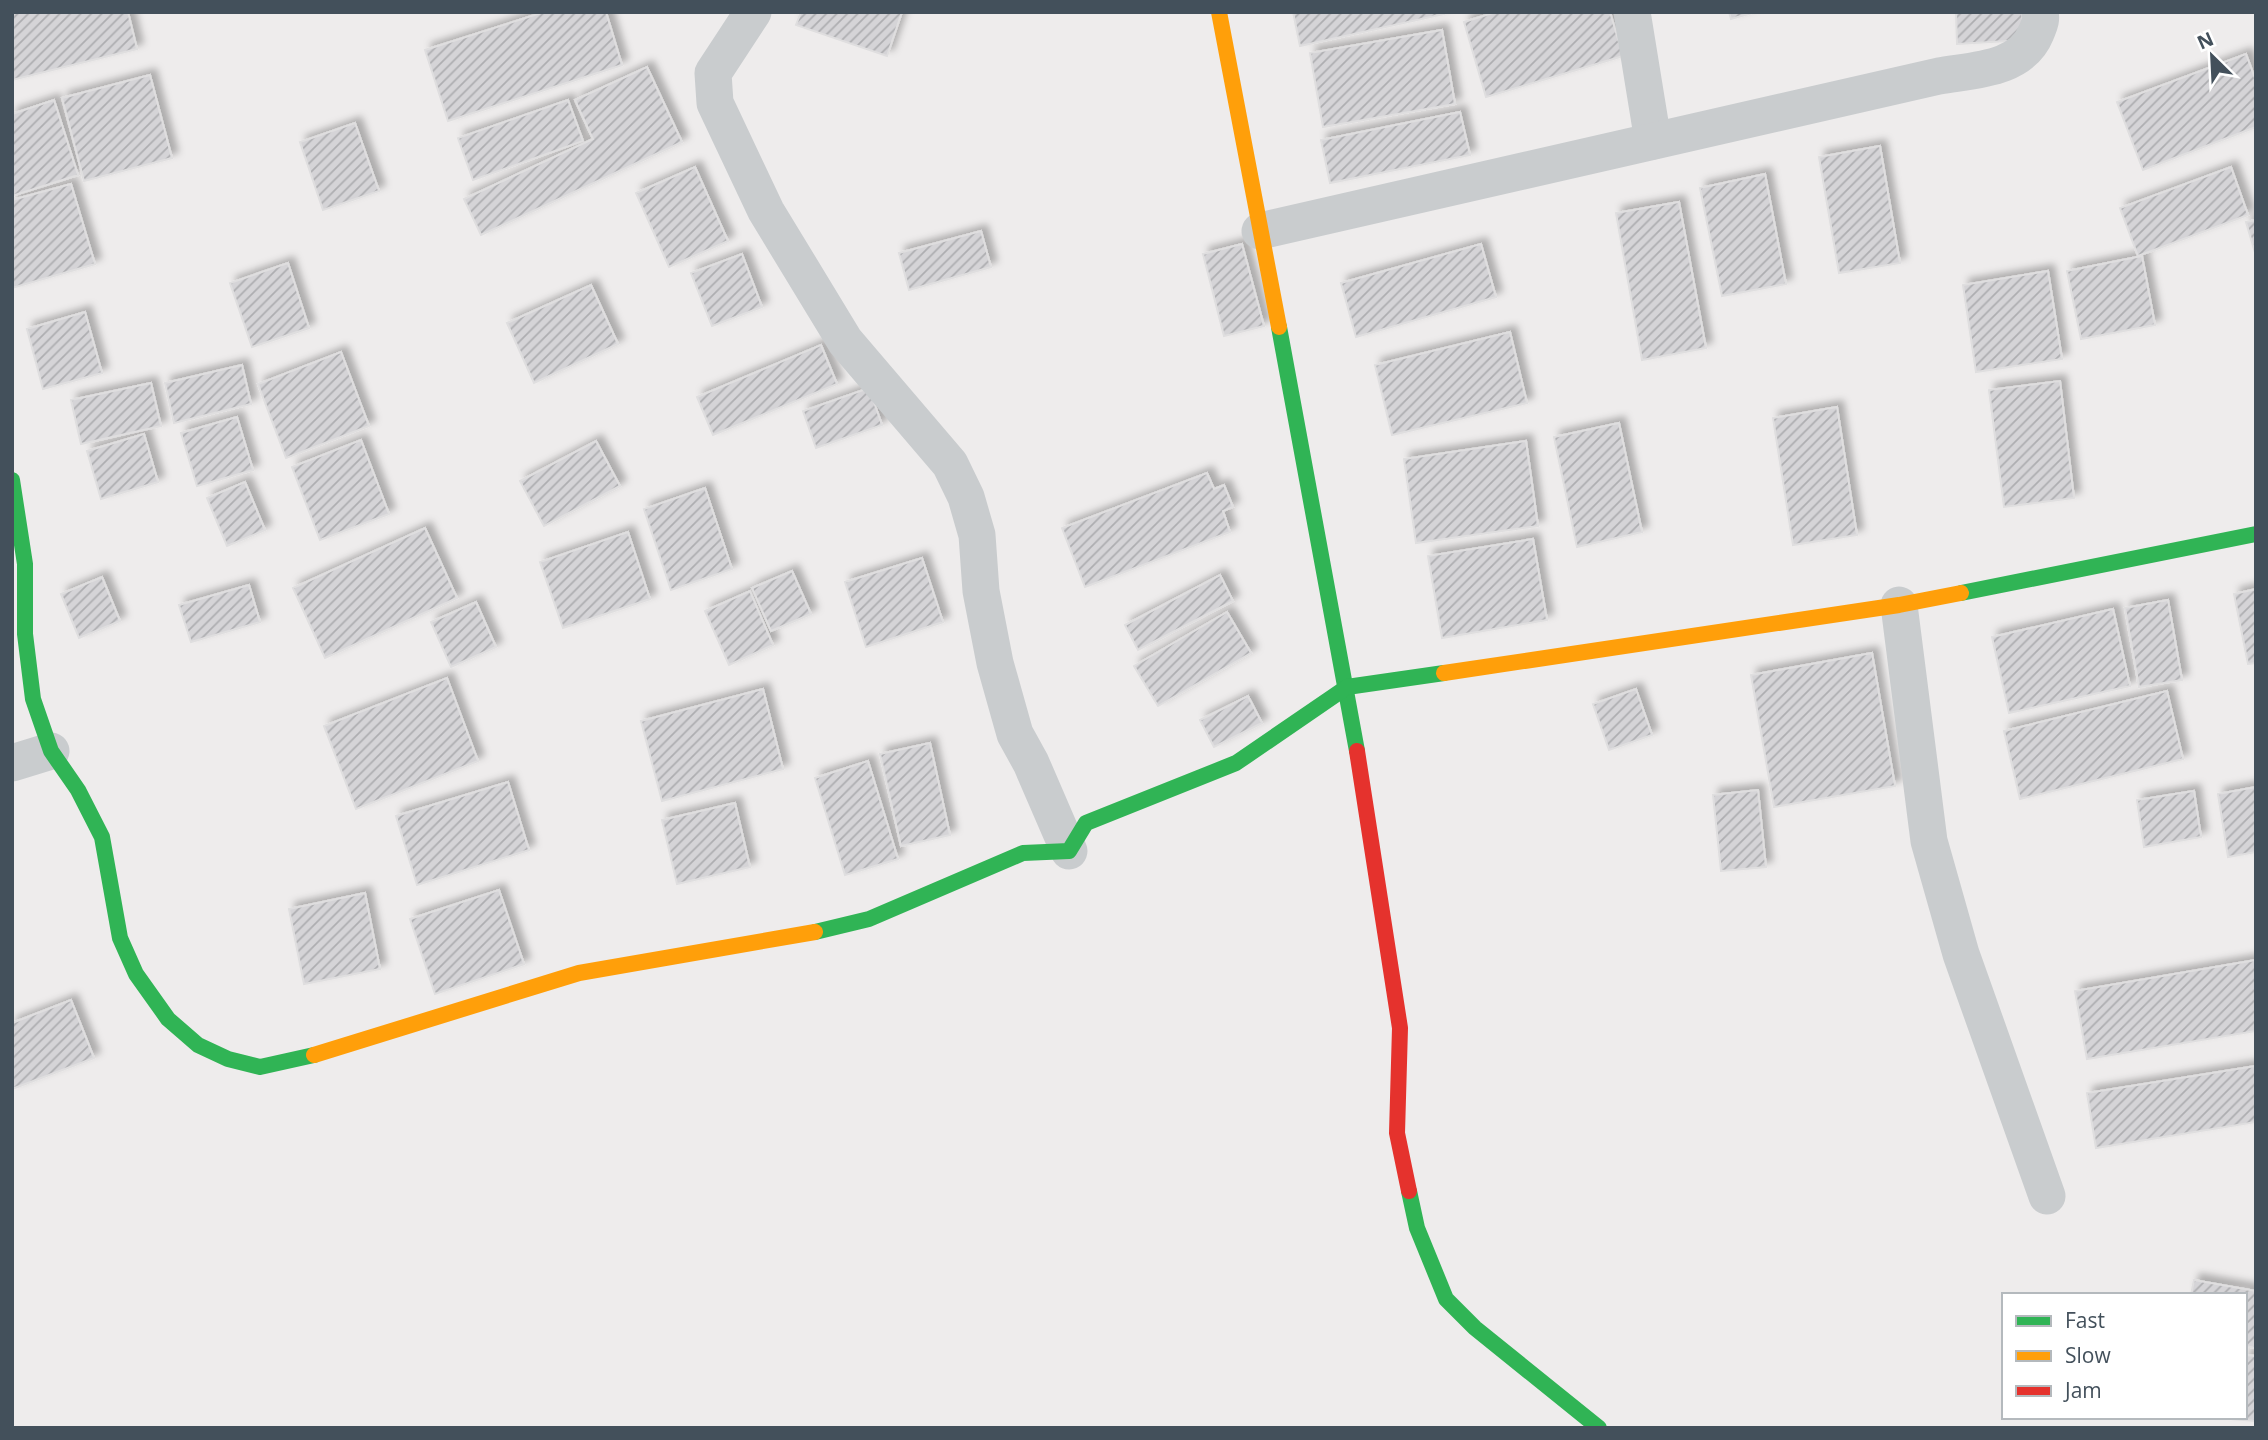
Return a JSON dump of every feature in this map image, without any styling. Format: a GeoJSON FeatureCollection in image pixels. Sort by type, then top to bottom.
{"type":"FeatureCollection","features":[{"type":"Feature","properties":{"kind":"street"},"geometry":{"type":"LineString","coordinates":[[753,12],[713,72],[715,103],[766,211],[845,341],[950,464],[966,497],[977,535],[981,591],[995,663],[1015,734],[1031,763],[1069,851]]}},
{"type":"Feature","properties":{"kind":"street"},"geometry":{"type":"LineString","coordinates":[[1219,12],[1347,687],[1400,1028],[1397,1133],[1417,1228],[1446,1299],[1475,1328],[1599,1428]]}},
{"type":"Feature","properties":{"kind":"street"},"geometry":{"type":"LineString","coordinates":[[1632,12],[1653,141]]}},
{"type":"Feature","properties":{"kind":"street"},"geometry":{"type":"LineString","coordinates":[[1260,231],[1939,76],[2003,65],[2031,45],[2042,19],[2040,12]]}},
{"type":"Feature","properties":{"kind":"street"},"geometry":{"type":"LineString","coordinates":[[12,480],[25,564],[25,634],[33,699],[51,751],[78,790],[102,837],[120,938],[136,974],[168,1019],[198,1045],[228,1059],[260,1067],[294,1061],[366,1042],[579,973],[795,937],[869,919],[1023,853],[1069,851]]}},
{"type":"Feature","properties":{"kind":"street"},"geometry":{"type":"LineString","coordinates":[[1069,851],[1086,823],[1236,763],[1347,687],[1899,604],[2256,534]]}},
{"type":"Feature","properties":{"kind":"street"},"geometry":{"type":"LineString","coordinates":[[1899,604],[1929,841],[1961,954],[2047,1196]]}},
{"type":"Feature","properties":{"kind":"street"},"geometry":{"type":"LineString","coordinates":[[12,763],[51,751]]}},
{"type":"Feature","properties":{"kind":"building"},"geometry":{"type":"Polygon","coordinates":[[[12,12],[128,12],[137,49],[12,80],[12,12]]]}},
{"type":"Feature","properties":{"kind":"building"},"geometry":{"type":"Polygon","coordinates":[[[544,12],[606,12],[622,65],[448,121],[425,50],[544,12]]]}},
{"type":"Feature","properties":{"kind":"building"},"geometry":{"type":"Polygon","coordinates":[[[801,12],[902,12],[887,56],[796,25],[801,12]]]}},
{"type":"Feature","properties":{"kind":"building"},"geometry":{"type":"Polygon","coordinates":[[[1293,12],[1444,12],[1444,14],[1300,46],[1293,12]]]}},
{"type":"Feature","properties":{"kind":"building"},"geometry":{"type":"Polygon","coordinates":[[[1496,12],[1610,12],[1623,56],[1486,97],[1464,22],[1496,12]]]}},
{"type":"Feature","properties":{"kind":"building"},"geometry":{"type":"Polygon","coordinates":[[[1729,12],[1755,12],[1731,19],[1729,12]]]}},
{"type":"Feature","properties":{"kind":"building"},"geometry":{"type":"Polygon","coordinates":[[[1956,12],[2022,12],[2024,40],[1957,44],[1956,12]]]}},
{"type":"Feature","properties":{"kind":"building"},"geometry":{"type":"Polygon","coordinates":[[[1442,30],[1455,104],[1323,127],[1310,53],[1442,30]]]}},
{"type":"Feature","properties":{"kind":"building"},"geometry":{"type":"Polygon","coordinates":[[[2246,54],[2256,81],[2256,127],[2143,170],[2117,102],[2246,54]]]}},
{"type":"Feature","properties":{"kind":"building"},"geometry":{"type":"Polygon","coordinates":[[[647,67],[682,142],[481,235],[464,199],[593,139],[575,100],[647,67]]]}},
{"type":"Feature","properties":{"kind":"building"},"geometry":{"type":"Polygon","coordinates":[[[150,75],[172,158],[84,181],[62,98],[150,75]]]}},
{"type":"Feature","properties":{"kind":"building"},"geometry":{"type":"Polygon","coordinates":[[[54,100],[78,175],[12,196],[12,114],[54,100]]]}},
{"type":"Feature","properties":{"kind":"building"},"geometry":{"type":"Polygon","coordinates":[[[568,100],[583,141],[473,180],[458,138],[568,100]]]}},
{"type":"Feature","properties":{"kind":"building"},"geometry":{"type":"Polygon","coordinates":[[[1460,112],[1470,155],[1330,183],[1321,140],[1460,112]]]}},
{"type":"Feature","properties":{"kind":"building"},"geometry":{"type":"Polygon","coordinates":[[[355,123],[379,191],[323,210],[300,142],[355,123]]]}},
{"type":"Feature","properties":{"kind":"building"},"geometry":{"type":"Polygon","coordinates":[[[1880,146],[1900,263],[1839,273],[1819,157],[1880,146]]]}},
{"type":"Feature","properties":{"kind":"building"},"geometry":{"type":"Polygon","coordinates":[[[695,167],[728,241],[669,267],[636,193],[695,167]]]}},
{"type":"Feature","properties":{"kind":"building"},"geometry":{"type":"Polygon","coordinates":[[[2231,167],[2248,215],[2138,256],[2120,208],[2231,167]]]}},
{"type":"Feature","properties":{"kind":"building"},"geometry":{"type":"Polygon","coordinates":[[[1765,174],[1786,284],[1722,296],[1700,188],[1765,174]]]}},
{"type":"Feature","properties":{"kind":"building"},"geometry":{"type":"Polygon","coordinates":[[[71,184],[95,264],[12,288],[12,200],[71,184]]]}},
{"type":"Feature","properties":{"kind":"building"},"geometry":{"type":"Polygon","coordinates":[[[1679,202],[1706,348],[1642,360],[1616,213],[1679,202]]]}},
{"type":"Feature","properties":{"kind":"building"},"geometry":{"type":"Polygon","coordinates":[[[2256,220],[2256,256],[2246,222],[2256,220]]]}},
{"type":"Feature","properties":{"kind":"building"},"geometry":{"type":"Polygon","coordinates":[[[981,231],[991,267],[909,290],[899,253],[981,231]]]}},
{"type":"Feature","properties":{"kind":"building"},"geometry":{"type":"Polygon","coordinates":[[[1242,244],[1264,326],[1224,336],[1203,254],[1242,244]]]}},
{"type":"Feature","properties":{"kind":"building"},"geometry":{"type":"Polygon","coordinates":[[[1481,244],[1496,297],[1356,337],[1341,283],[1481,244]]]}},
{"type":"Feature","properties":{"kind":"building"},"geometry":{"type":"Polygon","coordinates":[[[742,254],[762,307],[712,326],[691,273],[742,254]]]}},
{"type":"Feature","properties":{"kind":"building"},"geometry":{"type":"Polygon","coordinates":[[[2142,256],[2155,325],[2081,339],[2067,271],[2142,256]]]}},
{"type":"Feature","properties":{"kind":"building"},"geometry":{"type":"Polygon","coordinates":[[[288,263],[309,328],[252,347],[230,283],[288,263]]]}},
{"type":"Feature","properties":{"kind":"building"},"geometry":{"type":"Polygon","coordinates":[[[2048,271],[2062,359],[1976,372],[1963,285],[2048,271]]]}},
{"type":"Feature","properties":{"kind":"building"},"geometry":{"type":"Polygon","coordinates":[[[591,285],[618,344],[534,383],[507,323],[591,285]]]}},
{"type":"Feature","properties":{"kind":"building"},"geometry":{"type":"Polygon","coordinates":[[[85,312],[102,373],[43,389],[27,329],[85,312]]]}},
{"type":"Feature","properties":{"kind":"building"},"geometry":{"type":"Polygon","coordinates":[[[1510,332],[1527,403],[1392,435],[1375,365],[1510,332]]]}},
{"type":"Feature","properties":{"kind":"building"},"geometry":{"type":"Polygon","coordinates":[[[821,345],[837,384],[713,435],[697,397],[821,345]]]}},
{"type":"Feature","properties":{"kind":"building"},"geometry":{"type":"Polygon","coordinates":[[[341,352],[369,426],[286,458],[258,384],[341,352]]]}},
{"type":"Feature","properties":{"kind":"building"},"geometry":{"type":"Polygon","coordinates":[[[242,365],[251,404],[174,423],[165,383],[242,365]]]}},
{"type":"Feature","properties":{"kind":"building"},"geometry":{"type":"Polygon","coordinates":[[[2060,381],[2074,498],[2004,507],[1989,390],[2060,381]]]}},
{"type":"Feature","properties":{"kind":"building"},"geometry":{"type":"Polygon","coordinates":[[[151,383],[161,426],[81,444],[71,400],[151,383]]]}},
{"type":"Feature","properties":{"kind":"building"},"geometry":{"type":"Polygon","coordinates":[[[869,388],[882,425],[816,448],[803,411],[869,388]]]}},
{"type":"Feature","properties":{"kind":"building"},"geometry":{"type":"Polygon","coordinates":[[[1837,407],[1857,535],[1793,545],[1773,418],[1837,407]]]}},
{"type":"Feature","properties":{"kind":"building"},"geometry":{"type":"Polygon","coordinates":[[[237,417],[253,470],[197,486],[181,433],[237,417]]]}},
{"type":"Feature","properties":{"kind":"building"},"geometry":{"type":"Polygon","coordinates":[[[1619,423],[1642,532],[1577,547],[1554,437],[1619,423]]]}},
{"type":"Feature","properties":{"kind":"building"},"geometry":{"type":"Polygon","coordinates":[[[144,434],[158,482],[101,499],[87,451],[144,434]]]}},
{"type":"Feature","properties":{"kind":"building"},"geometry":{"type":"Polygon","coordinates":[[[361,440],[389,514],[320,540],[292,467],[361,440]]]}},
{"type":"Feature","properties":{"kind":"building"},"geometry":{"type":"Polygon","coordinates":[[[596,441],[620,486],[544,526],[520,481],[596,441]]]}},
{"type":"Feature","properties":{"kind":"building"},"geometry":{"type":"Polygon","coordinates":[[[1526,441],[1538,526],[1416,543],[1404,459],[1526,441]]]}},
{"type":"Feature","properties":{"kind":"building"},"geometry":{"type":"Polygon","coordinates":[[[1207,473],[1214,489],[1224,485],[1233,507],[1223,511],[1230,532],[1085,587],[1062,528],[1207,473]]]}},
{"type":"Feature","properties":{"kind":"building"},"geometry":{"type":"Polygon","coordinates":[[[245,482],[265,530],[227,546],[207,498],[245,482]]]}},
{"type":"Feature","properties":{"kind":"building"},"geometry":{"type":"Polygon","coordinates":[[[705,488],[732,569],[671,590],[644,509],[705,488]]]}},
{"type":"Feature","properties":{"kind":"building"},"geometry":{"type":"Polygon","coordinates":[[[425,528],[457,598],[325,658],[293,588],[425,528]]]}},
{"type":"Feature","properties":{"kind":"building"},"geometry":{"type":"Polygon","coordinates":[[[628,532],[650,599],[563,628],[540,562],[628,532]]]}},
{"type":"Feature","properties":{"kind":"building"},"geometry":{"type":"Polygon","coordinates":[[[1533,539],[1547,620],[1442,638],[1428,556],[1533,539]]]}},
{"type":"Feature","properties":{"kind":"building"},"geometry":{"type":"Polygon","coordinates":[[[922,558],[943,622],[866,647],[845,582],[922,558]]]}},
{"type":"Feature","properties":{"kind":"building"},"geometry":{"type":"Polygon","coordinates":[[[792,571],[811,614],[771,631],[752,588],[792,571]]]}},
{"type":"Feature","properties":{"kind":"building"},"geometry":{"type":"Polygon","coordinates":[[[1220,575],[1233,601],[1138,650],[1125,625],[1220,575]]]}},
{"type":"Feature","properties":{"kind":"building"},"geometry":{"type":"Polygon","coordinates":[[[102,577],[120,621],[79,638],[61,594],[102,577]]]}},
{"type":"Feature","properties":{"kind":"building"},"geometry":{"type":"Polygon","coordinates":[[[249,585],[260,622],[191,642],[179,605],[249,585]]]}},
{"type":"Feature","properties":{"kind":"building"},"geometry":{"type":"Polygon","coordinates":[[[2256,589],[2256,663],[2248,664],[2234,594],[2256,589]]]}},
{"type":"Feature","properties":{"kind":"building"},"geometry":{"type":"Polygon","coordinates":[[[750,591],[773,645],[729,665],[705,611],[750,591]]]}},
{"type":"Feature","properties":{"kind":"building"},"geometry":{"type":"Polygon","coordinates":[[[2168,600],[2182,680],[2139,687],[2125,608],[2168,600]]]}},
{"type":"Feature","properties":{"kind":"building"},"geometry":{"type":"Polygon","coordinates":[[[476,602],[496,647],[451,667],[431,622],[476,602]]]}},
{"type":"Feature","properties":{"kind":"building"},"geometry":{"type":"Polygon","coordinates":[[[2113,609],[2130,686],[2009,713],[1992,637],[2113,609]]]}},
{"type":"Feature","properties":{"kind":"building"},"geometry":{"type":"Polygon","coordinates":[[[1227,612],[1251,653],[1158,706],[1134,666],[1227,612]]]}},
{"type":"Feature","properties":{"kind":"building"},"geometry":{"type":"Polygon","coordinates":[[[1872,653],[1895,786],[1774,807],[1751,675],[1872,653]]]}},
{"type":"Feature","properties":{"kind":"building"},"geometry":{"type":"Polygon","coordinates":[[[447,678],[478,761],[356,809],[324,726],[447,678]]]}},
{"type":"Feature","properties":{"kind":"building"},"geometry":{"type":"Polygon","coordinates":[[[763,689],[783,769],[662,801],[641,721],[763,689]]]}},
{"type":"Feature","properties":{"kind":"building"},"geometry":{"type":"Polygon","coordinates":[[[1636,689],[1652,735],[1609,750],[1593,704],[1636,689]]]}},
{"type":"Feature","properties":{"kind":"building"},"geometry":{"type":"Polygon","coordinates":[[[2167,691],[2183,759],[2020,799],[2004,731],[2167,691]]]}},
{"type":"Feature","properties":{"kind":"building"},"geometry":{"type":"Polygon","coordinates":[[[1248,696],[1262,723],[1214,747],[1200,720],[1248,696]]]}},
{"type":"Feature","properties":{"kind":"building"},"geometry":{"type":"Polygon","coordinates":[[[930,743],[950,835],[901,846],[880,754],[930,743]]]}},
{"type":"Feature","properties":{"kind":"building"},"geometry":{"type":"Polygon","coordinates":[[[868,761],[898,859],[845,875],[815,778],[868,761]]]}},
{"type":"Feature","properties":{"kind":"building"},"geometry":{"type":"Polygon","coordinates":[[[508,782],[529,850],[417,885],[396,816],[508,782]]]}},
{"type":"Feature","properties":{"kind":"building"},"geometry":{"type":"Polygon","coordinates":[[[2256,787],[2256,852],[2228,857],[2218,794],[2256,787]]]}},
{"type":"Feature","properties":{"kind":"building"},"geometry":{"type":"Polygon","coordinates":[[[1758,790],[1766,867],[1721,871],[1713,795],[1758,790]]]}},
{"type":"Feature","properties":{"kind":"building"},"geometry":{"type":"Polygon","coordinates":[[[2194,791],[2201,837],[2144,847],[2137,800],[2194,791]]]}},
{"type":"Feature","properties":{"kind":"building"},"geometry":{"type":"Polygon","coordinates":[[[735,803],[750,867],[677,884],[662,820],[735,803]]]}},
{"type":"Feature","properties":{"kind":"building"},"geometry":{"type":"Polygon","coordinates":[[[499,890],[524,964],[435,994],[410,919],[499,890]]]}},
{"type":"Feature","properties":{"kind":"building"},"geometry":{"type":"Polygon","coordinates":[[[365,893],[380,969],[304,984],[289,909],[365,893]]]}},
{"type":"Feature","properties":{"kind":"building"},"geometry":{"type":"Polygon","coordinates":[[[2256,960],[2256,1031],[2087,1059],[2075,991],[2256,960]]]}},
{"type":"Feature","properties":{"kind":"building"},"geometry":{"type":"Polygon","coordinates":[[[71,1000],[94,1058],[12,1089],[12,1023],[71,1000]]]}},
{"type":"Feature","properties":{"kind":"building"},"geometry":{"type":"Polygon","coordinates":[[[2256,1066],[2256,1122],[2096,1148],[2087,1093],[2256,1066]]]}},
{"type":"Feature","properties":{"kind":"building"},"geometry":{"type":"Polygon","coordinates":[[[2194,1280],[2256,1291],[2256,1348],[2247,1346],[2247,1293],[2191,1293],[2194,1280]]]}},
{"type":"Feature","properties":{"kind":"building"},"geometry":{"type":"Polygon","coordinates":[[[2247,1355],[2256,1356],[2256,1421],[2230,1419],[2247,1419],[2247,1355]]]}},
{"type":"Feature","properties":{"kind":"traffic: fast"},"geometry":{"type":"LineString","coordinates":[[1279,327],[1357,751]]}},
{"type":"Feature","properties":{"kind":"traffic: fast"},"geometry":{"type":"LineString","coordinates":[[12,480],[25,564],[25,634],[33,699],[51,751],[78,790],[102,837],[120,938],[136,974],[168,1019],[198,1045],[228,1059],[260,1067],[314,1055]]}},
{"type":"Feature","properties":{"kind":"traffic: fast"},"geometry":{"type":"LineString","coordinates":[[1961,593],[2256,534]]}},
{"type":"Feature","properties":{"kind":"traffic: fast"},"geometry":{"type":"LineString","coordinates":[[815,932],[869,919],[1023,853],[1069,851],[1086,823],[1236,763],[1347,687],[1444,673]]}},
{"type":"Feature","properties":{"kind":"traffic: fast"},"geometry":{"type":"LineString","coordinates":[[1409,1191],[1417,1228],[1446,1299],[1475,1328],[1599,1428]]}},
{"type":"Feature","properties":{"kind":"traffic: slow"},"geometry":{"type":"LineString","coordinates":[[1219,12],[1279,327]]}},
{"type":"Feature","properties":{"kind":"traffic: slow"},"geometry":{"type":"LineString","coordinates":[[1444,673],[1899,605],[1961,593]]}},
{"type":"Feature","properties":{"kind":"traffic: slow"},"geometry":{"type":"LineString","coordinates":[[314,1055],[579,973],[815,932]]}},
{"type":"Feature","properties":{"kind":"traffic: jam"},"geometry":{"type":"LineString","coordinates":[[1357,751],[1400,1028],[1397,1133],[1409,1191]]}}]}
